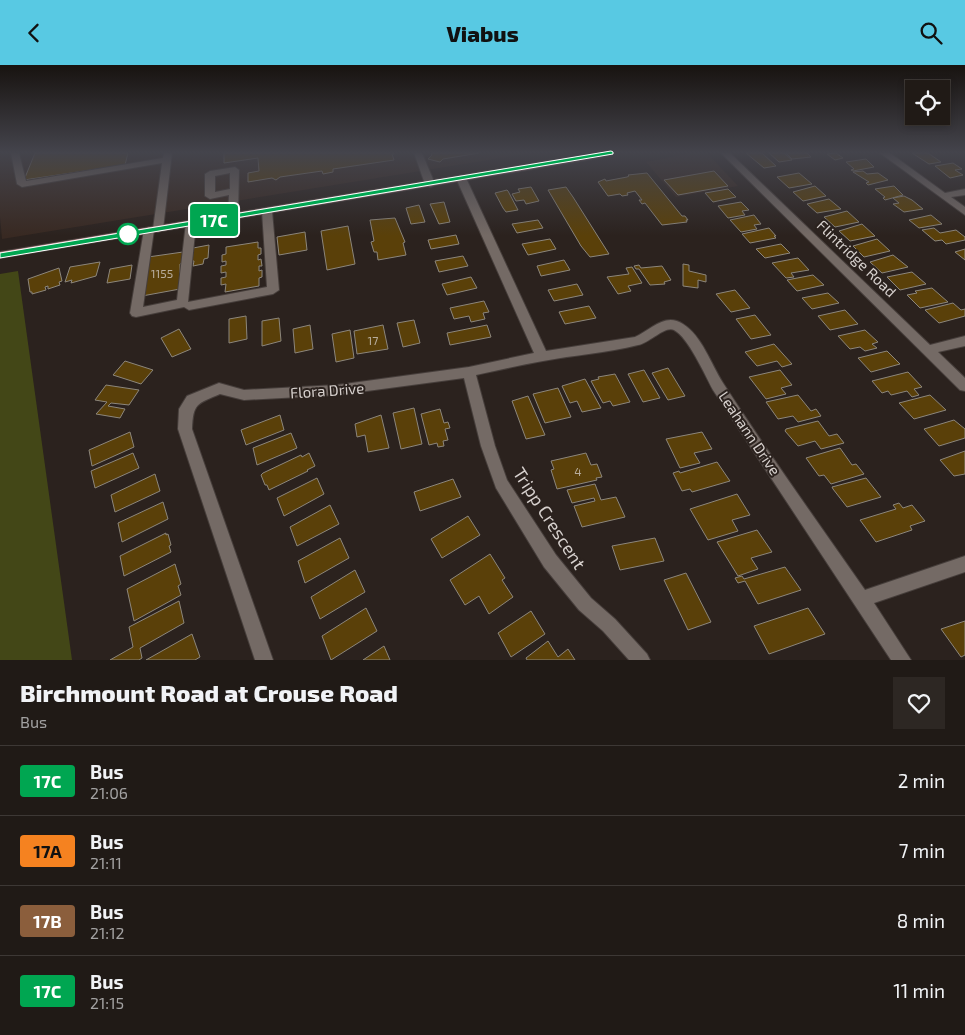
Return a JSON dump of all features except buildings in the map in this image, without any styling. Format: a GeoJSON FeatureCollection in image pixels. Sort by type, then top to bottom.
{"type":"FeatureCollection","features":[{"type":"Feature","properties":{"kind":"main road"},"geometry":{"type":"LineString","coordinates":[[0,255],[447,181]]}},
{"type":"Feature","properties":{"kind":"street"},"geometry":{"type":"LineString","coordinates":[[21,181],[22,184],[41,181]]}},
{"type":"Feature","properties":{"kind":"street"},"geometry":{"type":"LineString","coordinates":[[162,181],[136,313],[182,303],[190,223]]}},
{"type":"Feature","properties":{"kind":"street"},"geometry":{"type":"LineString","coordinates":[[462,181],[542,357]]}},
{"type":"Feature","properties":{"kind":"street","name":"Flintridge Road"},"geometry":{"type":"LineString","coordinates":[[754,181],[965,386]]}},
{"type":"Feature","properties":{"kind":"street"},"geometry":{"type":"LineString","coordinates":[[922,181],[965,212]]}},
{"type":"Feature","properties":{"kind":"street"},"geometry":{"type":"LineString","coordinates":[[233,216],[234,191]]}},
{"type":"Feature","properties":{"kind":"street"},"geometry":{"type":"LineString","coordinates":[[943,196],[965,192]]}},
{"type":"Feature","properties":{"kind":"street"},"geometry":{"type":"LineString","coordinates":[[189,306],[273,290],[267,211]]}},
{"type":"Feature","properties":{"kind":"street","name":"Leahann Drive"},"geometry":{"type":"LineString","coordinates":[[542,357],[637,341],[649,335],[660,325],[678,326],[694,341],[697,351],[718,386],[902,660]]}},
{"type":"Feature","properties":{"kind":"street"},"geometry":{"type":"LineString","coordinates":[[928,350],[965,341]]}},
{"type":"Feature","properties":{"kind":"street","name":"Flora Drive"},"geometry":{"type":"LineString","coordinates":[[264,660],[185,429],[186,409],[192,400],[219,389],[244,395],[337,390],[469,372],[542,357]]}},
{"type":"Feature","properties":{"kind":"street","name":"Tripp Crescent"},"geometry":{"type":"LineString","coordinates":[[469,372],[488,446],[501,483],[550,561],[585,604],[642,660]]}},
{"type":"Feature","properties":{"kind":"street"},"geometry":{"type":"LineString","coordinates":[[862,599],[965,564]]}},
{"type":"Feature","properties":{"kind":"shaded area"},"geometry":{"type":"Polygon","coordinates":[[[0,181],[360,181],[2,239],[0,181]]]}},
{"type":"Feature","properties":{"kind":"shaded area"},"geometry":{"type":"Polygon","coordinates":[[[662,181],[733,181],[738,186],[676,197],[662,181]]]}},
{"type":"Feature","properties":{"kind":"green space"},"geometry":{"type":"Polygon","coordinates":[[[18,271],[72,660],[0,660],[0,274],[18,271]]]}},
{"type":"Feature","properties":{"kind":"bus line","name":"17C"},"geometry":{"type":"LineString","coordinates":[[0,255],[449,181]]}}]}
